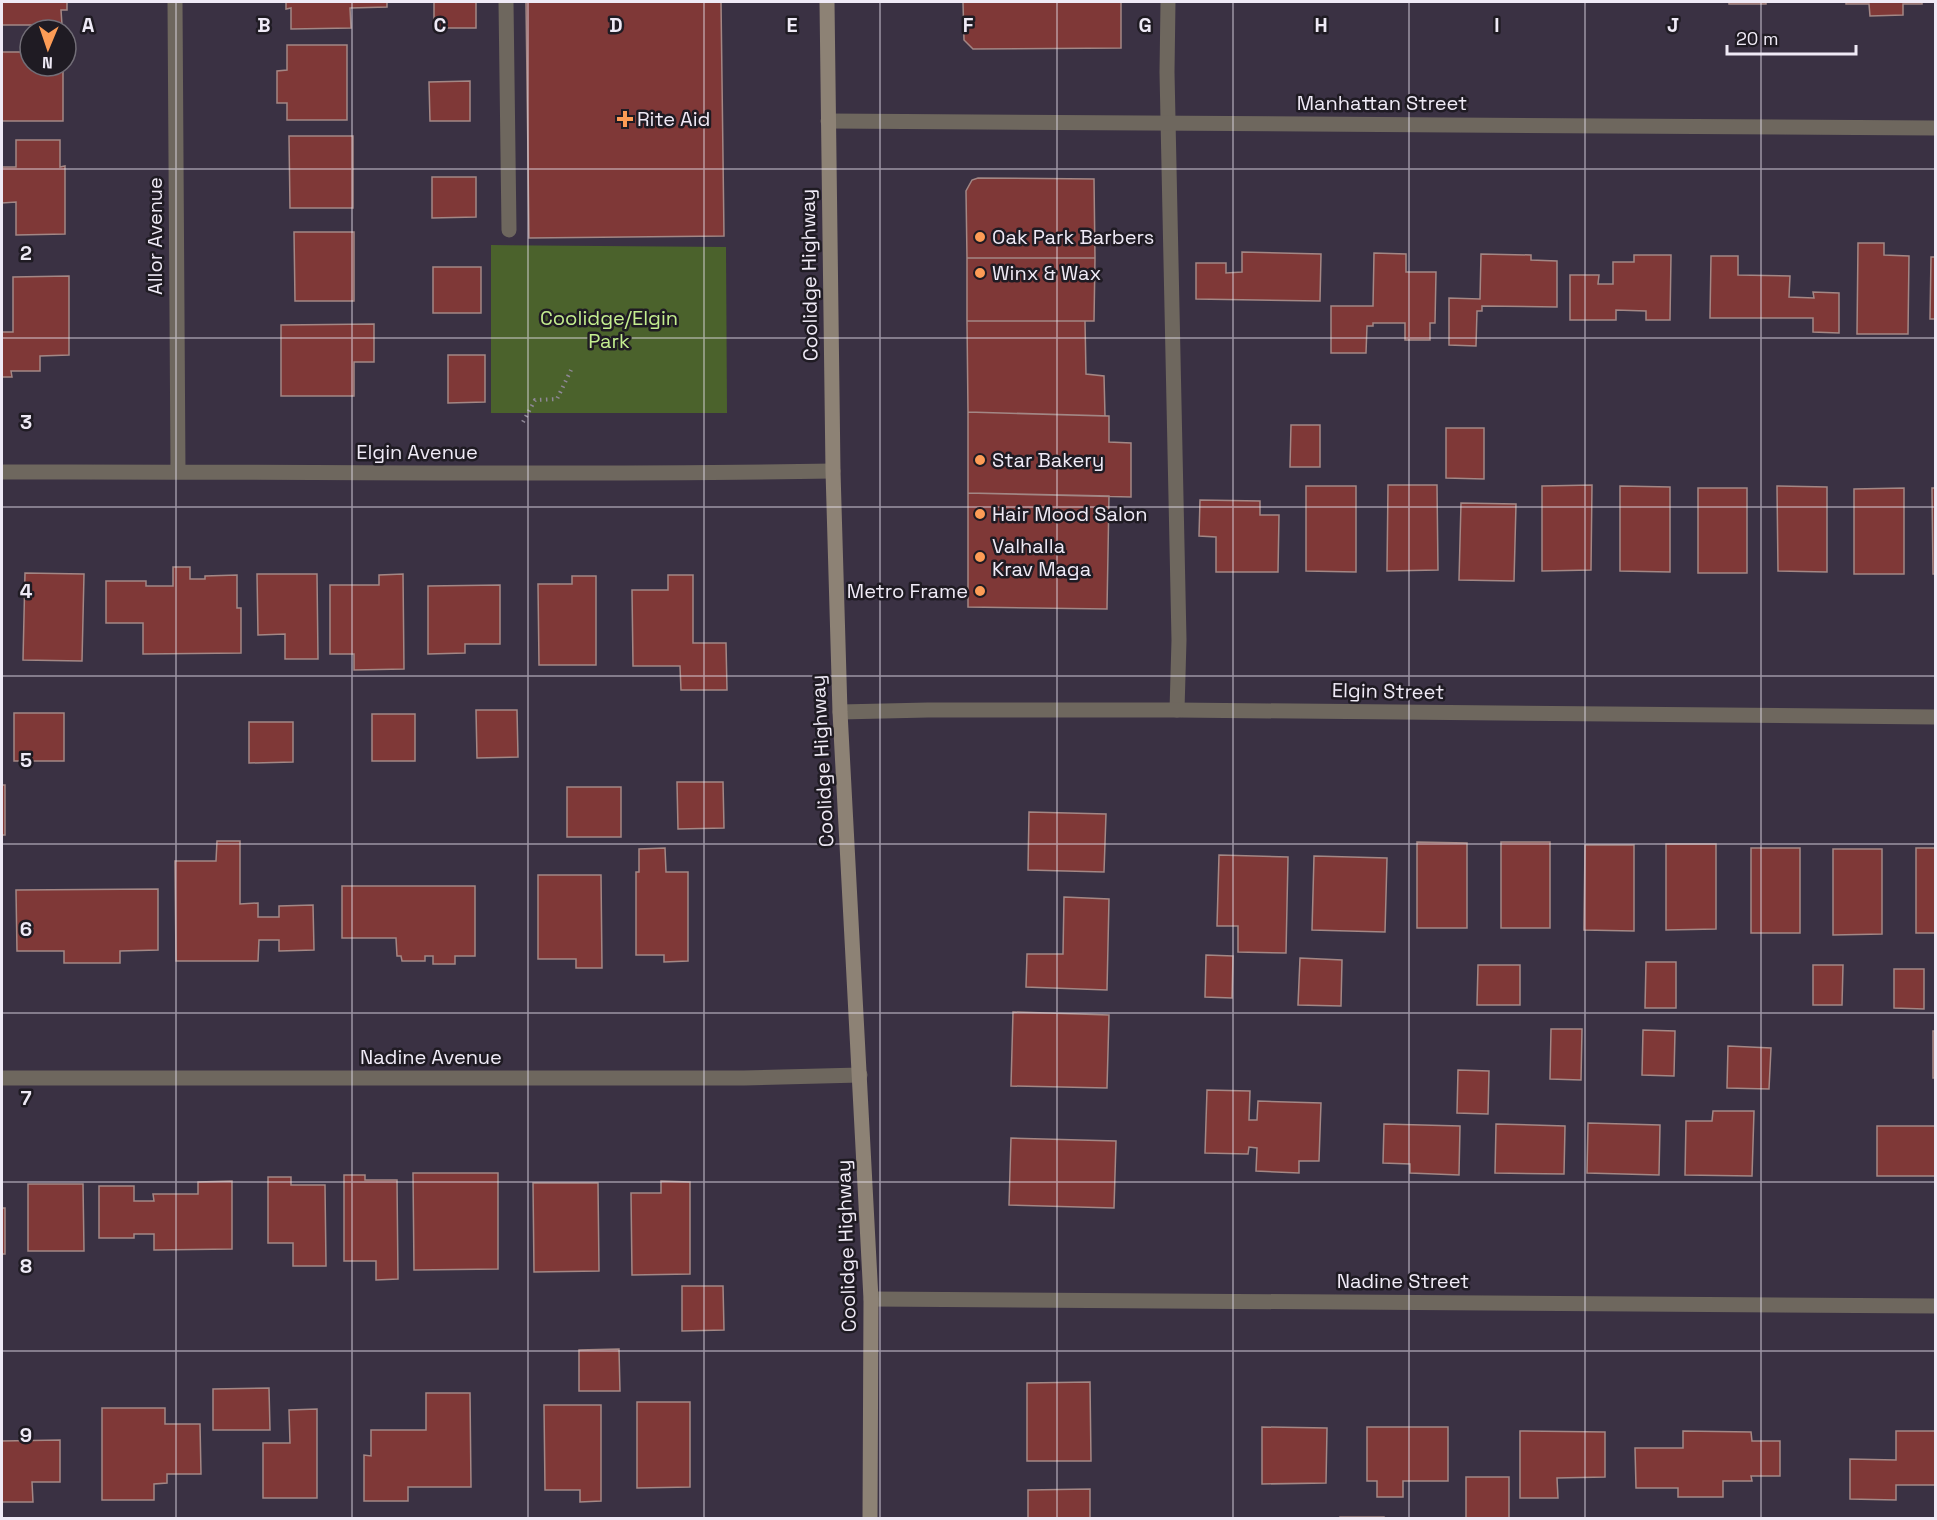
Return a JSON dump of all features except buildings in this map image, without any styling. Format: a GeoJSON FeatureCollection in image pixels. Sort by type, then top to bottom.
{"type":"FeatureCollection","features":[{"type":"Feature","properties":{"kind":"main road","name":"Coolidge Highway"},"geometry":{"type":"LineString","coordinates":[[827,2],[833,471],[840,711],[871,1299],[870,1518]]}},
{"type":"Feature","properties":{"kind":"street","name":"Allor Avenue"},"geometry":{"type":"LineString","coordinates":[[175,2],[178,471]]}},
{"type":"Feature","properties":{"kind":"street"},"geometry":{"type":"LineString","coordinates":[[506,2],[509,230]]}},
{"type":"Feature","properties":{"kind":"street"},"geometry":{"type":"LineString","coordinates":[[1168,2],[1167,72],[1179,640],[1177,710]]}},
{"type":"Feature","properties":{"kind":"street","name":"Manhattan Street"},"geometry":{"type":"LineString","coordinates":[[828,122],[1935,129]]}},
{"type":"Feature","properties":{"kind":"street","name":"Elgin Avenue"},"geometry":{"type":"LineString","coordinates":[[2,472],[474,474],[833,471]]}},
{"type":"Feature","properties":{"kind":"street","name":"Elgin Street"},"geometry":{"type":"LineString","coordinates":[[840,711],[1177,710],[1935,717]]}},
{"type":"Feature","properties":{"kind":"street","name":"Nadine Avenue"},"geometry":{"type":"LineString","coordinates":[[2,1078],[744,1078],[860,1075]]}},
{"type":"Feature","properties":{"kind":"street","name":"Nadine Street"},"geometry":{"type":"LineString","coordinates":[[871,1299],[1935,1306]]}},
{"type":"Feature","properties":{"kind":"path"},"geometry":{"type":"LineString","coordinates":[[523,422],[535,400],[557,399],[571,370]]}},
{"type":"Feature","properties":{"kind":"green space","name":"Coolidge/Elgin Park"},"geometry":{"type":"Polygon","coordinates":[[[491,245],[726,247],[727,413],[491,413],[491,245]]]}},
{"type":"Feature","properties":{"kind":"place","name":"Rite Aid"},"geometry":{"type":"Point","coordinates":[625,119]}},
{"type":"Feature","properties":{"kind":"place","name":"Oak Park Barbers"},"geometry":{"type":"Point","coordinates":[980,237]}},
{"type":"Feature","properties":{"kind":"place","name":"Winx & Wax"},"geometry":{"type":"Point","coordinates":[980,273]}},
{"type":"Feature","properties":{"kind":"place","name":"Star Bakery"},"geometry":{"type":"Point","coordinates":[980,460]}},
{"type":"Feature","properties":{"kind":"place","name":"Hair Mood Salon"},"geometry":{"type":"Point","coordinates":[980,514]}},
{"type":"Feature","properties":{"kind":"place","name":"Valhalla Krav Maga"},"geometry":{"type":"Point","coordinates":[980,557]}},
{"type":"Feature","properties":{"kind":"place","name":"Metro Frame"},"geometry":{"type":"Point","coordinates":[980,591]}}]}
